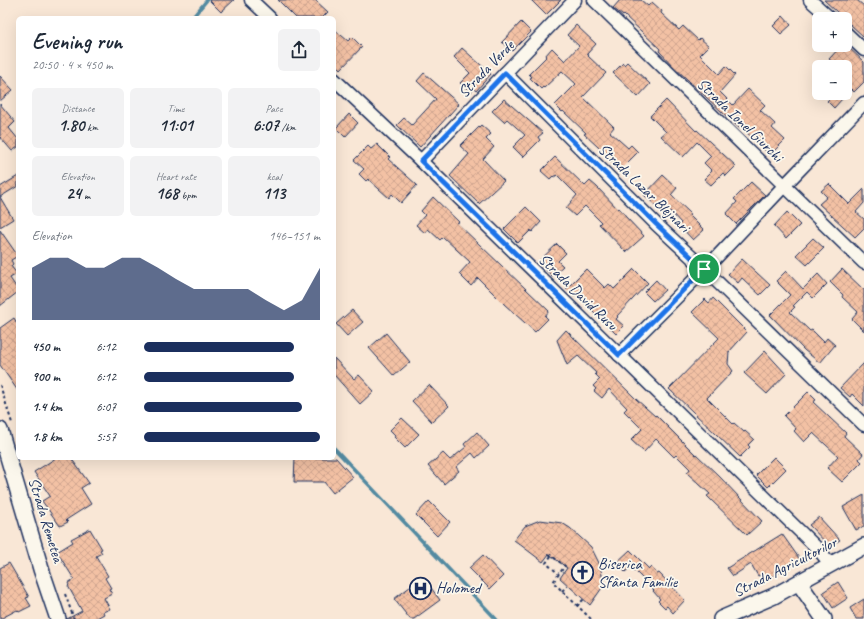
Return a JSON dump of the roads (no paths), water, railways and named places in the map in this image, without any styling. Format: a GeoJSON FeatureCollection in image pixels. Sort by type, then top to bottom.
{"type":"FeatureCollection","features":[{"type":"Feature","properties":{"kind":"street"},"geometry":{"type":"LineString","coordinates":[[251,0],[268,16]]}},
{"type":"Feature","properties":{"kind":"street","name":"Strada Verde"},"geometry":{"type":"LineString","coordinates":[[421,161],[575,0]]}},
{"type":"Feature","properties":{"kind":"street","name":"Strada Ionel Giurchi"},"geometry":{"type":"LineString","coordinates":[[594,0],[864,263]]}},
{"type":"Feature","properties":{"kind":"street"},"geometry":{"type":"LineString","coordinates":[[810,0],[823,12]]}},
{"type":"Feature","properties":{"kind":"street"},"geometry":{"type":"LineString","coordinates":[[852,39],[864,50]]}},
{"type":"Feature","properties":{"kind":"street","name":"Strada Lazar Blejnari"},"geometry":{"type":"LineString","coordinates":[[505,73],[656,224],[864,426]]}},
{"type":"Feature","properties":{"kind":"street","name":"Strada David Rusu"},"geometry":{"type":"LineString","coordinates":[[336,81],[421,161],[822,553],[831,565]]}},
{"type":"Feature","properties":{"kind":"street"},"geometry":{"type":"LineString","coordinates":[[619,355],[713,261],[864,103]]}},
{"type":"Feature","properties":{"kind":"street","name":"Strada Remetea"},"geometry":{"type":"LineString","coordinates":[[7,429],[41,569],[69,618]]}},
{"type":"Feature","properties":{"kind":"street","name":"Strada Agricultorilor"},"geometry":{"type":"LineString","coordinates":[[721,619],[751,607],[799,583],[864,546]]}},
{"type":"Feature","properties":{"kind":"street"},"geometry":{"type":"LineString","coordinates":[[799,583],[824,619]]}},
{"type":"Feature","properties":{"kind":"waterway"},"geometry":{"type":"LineString","coordinates":[[194,16],[207,0]]}},
{"type":"Feature","properties":{"kind":"waterway"},"geometry":{"type":"LineString","coordinates":[[336,450],[496,619]]}},
{"type":"Feature","properties":{"kind":"place","name":"Biserica Sfânta Familie"},"geometry":{"type":"Point","coordinates":[583,573]}},
{"type":"Feature","properties":{"kind":"place","name":"Holomed"},"geometry":{"type":"Point","coordinates":[420,588]}}]}
